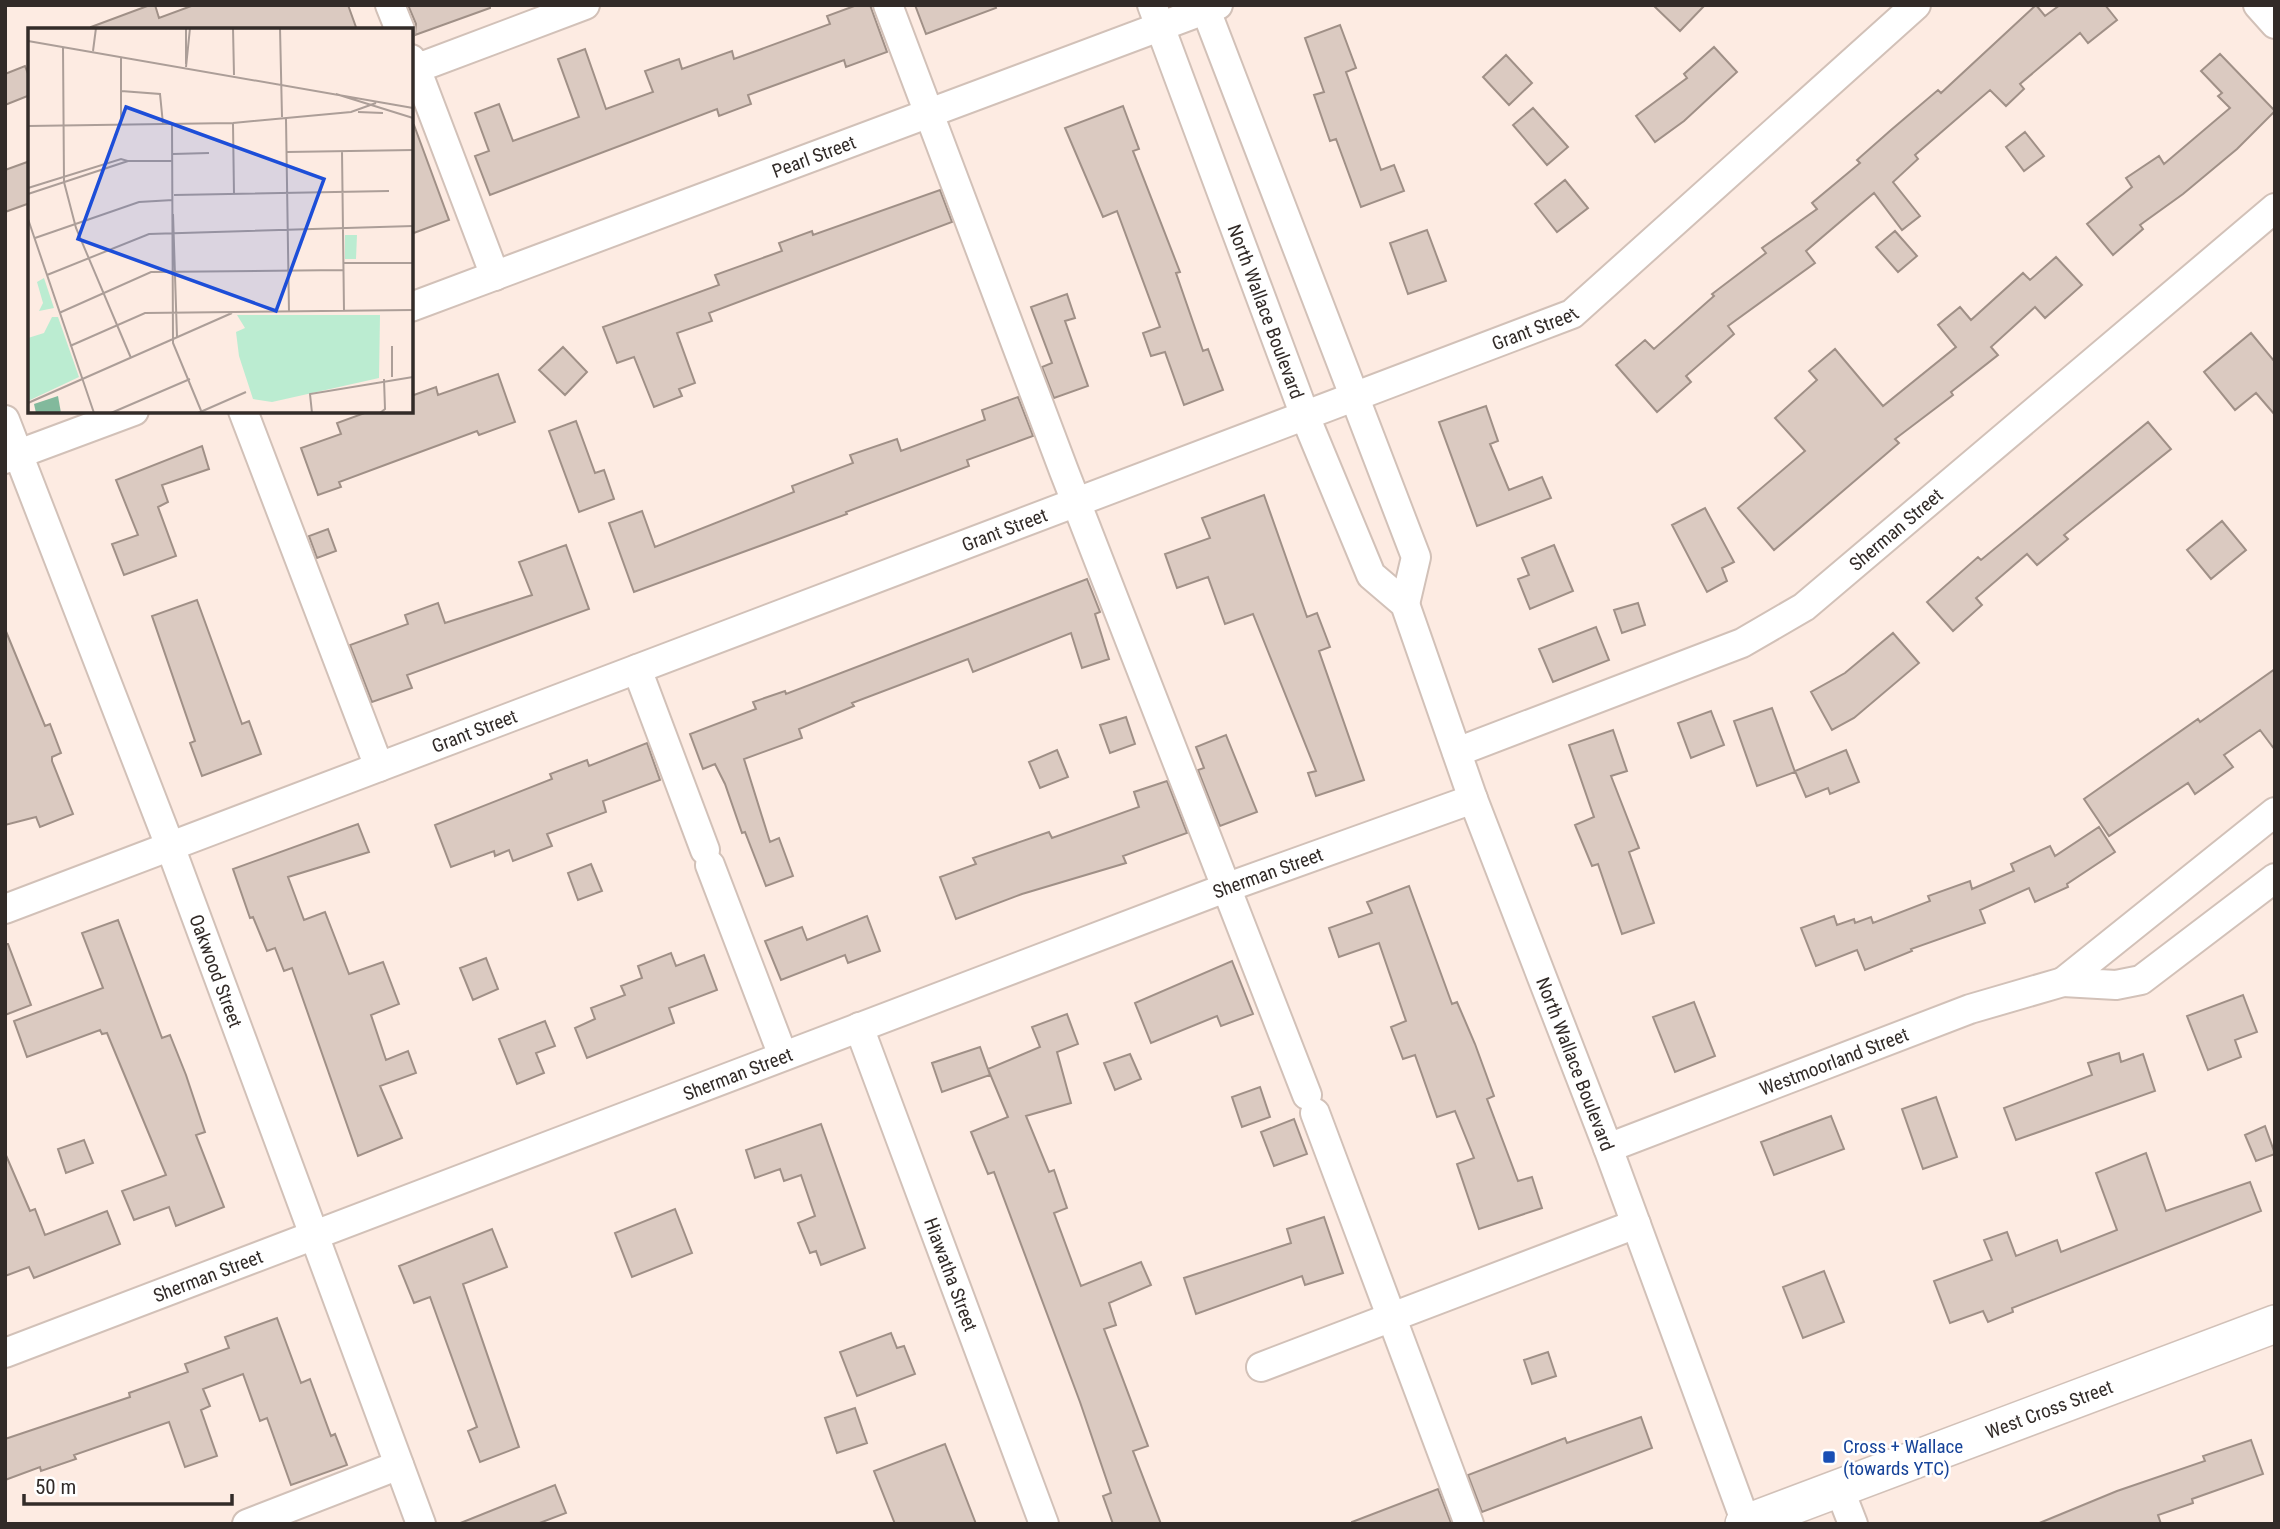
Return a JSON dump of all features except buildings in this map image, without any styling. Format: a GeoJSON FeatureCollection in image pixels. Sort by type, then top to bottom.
{"type":"FeatureCollection","features":[{"type":"Feature","properties":{"kind":"main road","name":"West Cross Street"},"geometry":{"type":"LineString","coordinates":[[1745,1523],[2272,1334]]}},
{"type":"Feature","properties":{"kind":"street"},"geometry":{"type":"LineString","coordinates":[[390,5],[399,28]]}},
{"type":"Feature","properties":{"kind":"street"},"geometry":{"type":"LineString","coordinates":[[495,276],[415,69],[585,5]]}},
{"type":"Feature","properties":{"kind":"street"},"geometry":{"type":"LineString","coordinates":[[888,5],[1076,502],[1228,887],[1469,1524]]}},
{"type":"Feature","properties":{"kind":"street","name":"Grant Street"},"geometry":{"type":"LineString","coordinates":[[5,909],[1572,314],[1916,5]]}},
{"type":"Feature","properties":{"kind":"street"},"geometry":{"type":"LineString","coordinates":[[2258,5],[2275,24]]}},
{"type":"Feature","properties":{"kind":"street"},"geometry":{"type":"LineString","coordinates":[[1209,7],[1353,397],[1416,557],[1405,604]]}},
{"type":"Feature","properties":{"kind":"street","name":"Pearl Street"},"geometry":{"type":"LineString","coordinates":[[413,306],[928,114],[1156,17],[1209,7]]}},
{"type":"Feature","properties":{"kind":"street","name":"North Wallace Boulevard"},"geometry":{"type":"LineString","coordinates":[[1156,17],[1305,415],[1371,575],[1405,604],[1473,799],[1608,1147],[1745,1523]]}},
{"type":"Feature","properties":{"kind":"street","name":"Sherman Street"},"geometry":{"type":"LineString","coordinates":[[1457,752],[1742,643],[1804,607],[2275,208]]}},
{"type":"Feature","properties":{"kind":"street"},"geometry":{"type":"LineString","coordinates":[[12,457],[129,413]]}},
{"type":"Feature","properties":{"kind":"street"},"geometry":{"type":"LineString","coordinates":[[244,413],[379,767]]}},
{"type":"Feature","properties":{"kind":"street","name":"Oakwood Street"},"geometry":{"type":"LineString","coordinates":[[5,420],[12,457],[170,846],[421,1524]]}},
{"type":"Feature","properties":{"kind":"street"},"geometry":{"type":"LineString","coordinates":[[638,669],[783,1056]]}},
{"type":"Feature","properties":{"kind":"street","name":"Sherman Street"},"geometry":{"type":"LineString","coordinates":[[5,1353],[1228,887],[1473,799]]}},
{"type":"Feature","properties":{"kind":"street","name":"Westmoorland Street"},"geometry":{"type":"LineString","coordinates":[[2063,982],[2275,812]]}},
{"type":"Feature","properties":{"kind":"street","name":"Westmoorland Street"},"geometry":{"type":"LineString","coordinates":[[1608,1147],[1970,1009],[2063,982],[2116,985],[2141,980],[2275,878]]}},
{"type":"Feature","properties":{"kind":"street","name":"Hiawatha Street"},"geometry":{"type":"LineString","coordinates":[[859,1027],[1044,1524]]}},
{"type":"Feature","properties":{"kind":"street"},"geometry":{"type":"LineString","coordinates":[[1261,1367],[1636,1224]]}},
{"type":"Feature","properties":{"kind":"street"},"geometry":{"type":"LineString","coordinates":[[247,1524],[399,1465]]}},
{"type":"Feature","properties":{"kind":"street"},"geometry":{"type":"LineString","coordinates":[[1839,1488],[1853,1524]]}},
{"type":"Feature","properties":{"kind":"place","name":"Cross + Wallace (towards YTC)"},"geometry":{"type":"Point","coordinates":[1829,1457]}}]}
